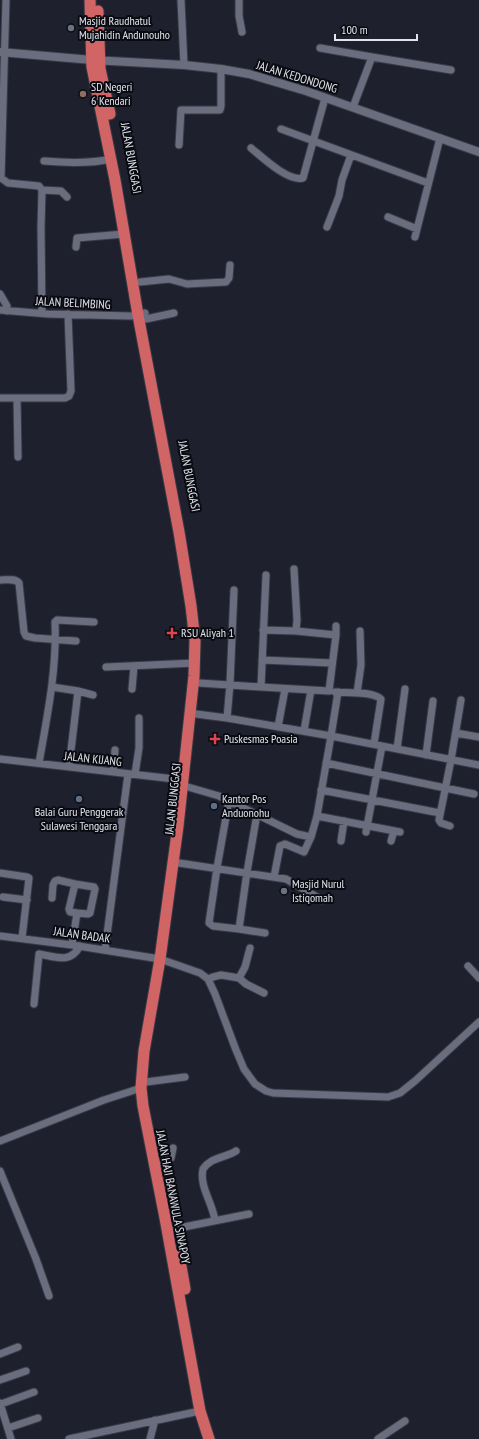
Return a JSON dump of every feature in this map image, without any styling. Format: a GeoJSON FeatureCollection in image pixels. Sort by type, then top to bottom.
{"type":"FeatureCollection","features":[{"type":"Feature","properties":{"kind":"highway","name":"JALAN BUNGGASI"},"geometry":{"type":"LineString","coordinates":[[90,0],[95,60],[111,159],[119,179],[124,234],[143,315],[200,640],[199,683],[196,714],[191,731]]}},
{"type":"Feature","properties":{"kind":"highway","name":"JALAN BUNGGASI"},"geometry":{"type":"LineString","coordinates":[[98,0],[95,60],[140,282],[143,315]]}},
{"type":"Feature","properties":{"kind":"highway","name":"JALAN BUNGGASI"},"geometry":{"type":"LineString","coordinates":[[162,960],[179,863],[191,731],[195,663],[192,588]]}},
{"type":"Feature","properties":{"kind":"highway","name":"JALAN BUNGGASI"},"geometry":{"type":"LineString","coordinates":[[162,960],[186,783]]}},
{"type":"Feature","properties":{"kind":"highway","name":"JALAN HAJI BANAWULA SINAPOY"},"geometry":{"type":"LineString","coordinates":[[162,960],[143,1085],[145,1105],[200,1411],[211,1436]]}},
{"type":"Feature","properties":{"kind":"highway","name":"JALAN HAJI BANAWULA SINAPOY"},"geometry":{"type":"LineString","coordinates":[[145,1105],[160,1163],[174,1229],[211,1436]]}},
{"type":"Feature","properties":{"kind":"street"},"geometry":{"type":"LineString","coordinates":[[6,0],[2,52],[1,178],[8,183],[39,186],[42,190],[61,191],[67,197]]}},
{"type":"Feature","properties":{"kind":"street"},"geometry":{"type":"LineString","coordinates":[[181,0],[184,65]]}},
{"type":"Feature","properties":{"kind":"street"},"geometry":{"type":"LineString","coordinates":[[239,0],[239,16],[242,32]]}},
{"type":"Feature","properties":{"kind":"street"},"geometry":{"type":"LineString","coordinates":[[320,48],[450,70]]}},
{"type":"Feature","properties":{"kind":"street","name":"JALAN KEDONDONG"},"geometry":{"type":"LineString","coordinates":[[2,52],[221,69],[262,78],[353,107],[479,152]]}},
{"type":"Feature","properties":{"kind":"street"},"geometry":{"type":"LineString","coordinates":[[353,107],[372,57]]}},
{"type":"Feature","properties":{"kind":"street"},"geometry":{"type":"LineString","coordinates":[[179,145],[181,110],[220,110],[221,69]]}},
{"type":"Feature","properties":{"kind":"street"},"geometry":{"type":"LineString","coordinates":[[251,148],[277,169],[301,179],[304,176],[325,98]]}},
{"type":"Feature","properties":{"kind":"street"},"geometry":{"type":"LineString","coordinates":[[280,129],[428,183]]}},
{"type":"Feature","properties":{"kind":"street"},"geometry":{"type":"LineString","coordinates":[[415,237],[440,138]]}},
{"type":"Feature","properties":{"kind":"street"},"geometry":{"type":"LineString","coordinates":[[327,226],[339,196],[351,155]]}},
{"type":"Feature","properties":{"kind":"street"},"geometry":{"type":"LineString","coordinates":[[44,161],[76,163],[97,162],[111,159]]}},
{"type":"Feature","properties":{"kind":"street"},"geometry":{"type":"LineString","coordinates":[[42,190],[42,313]]}},
{"type":"Feature","properties":{"kind":"street"},"geometry":{"type":"LineString","coordinates":[[388,218],[417,229]]}},
{"type":"Feature","properties":{"kind":"street"},"geometry":{"type":"LineString","coordinates":[[76,247],[77,238],[124,234]]}},
{"type":"Feature","properties":{"kind":"street"},"geometry":{"type":"LineString","coordinates":[[140,282],[169,279],[187,284],[228,281],[230,265]]}},
{"type":"Feature","properties":{"kind":"street"},"geometry":{"type":"LineString","coordinates":[[0,294],[7,306],[4,310]]}},
{"type":"Feature","properties":{"kind":"street","name":"JALAN BELIMBING"},"geometry":{"type":"LineString","coordinates":[[4,310],[42,313],[131,316],[174,313]]}},
{"type":"Feature","properties":{"kind":"street"},"geometry":{"type":"LineString","coordinates":[[0,398],[65,398],[70,396],[68,314]]}},
{"type":"Feature","properties":{"kind":"street"},"geometry":{"type":"LineString","coordinates":[[17,398],[18,457]]}},
{"type":"Feature","properties":{"kind":"street"},"geometry":{"type":"LineString","coordinates":[[294,569],[297,620],[296,631]]}},
{"type":"Feature","properties":{"kind":"street"},"geometry":{"type":"LineString","coordinates":[[261,687],[266,575]]}},
{"type":"Feature","properties":{"kind":"street"},"geometry":{"type":"LineString","coordinates":[[0,580],[13,580],[19,582],[26,635],[35,638],[76,641]]}},
{"type":"Feature","properties":{"kind":"street"},"geometry":{"type":"LineString","coordinates":[[227,718],[234,590]]}},
{"type":"Feature","properties":{"kind":"street"},"geometry":{"type":"LineString","coordinates":[[39,763],[52,687],[56,621],[94,622]]}},
{"type":"Feature","properties":{"kind":"street"},"geometry":{"type":"LineString","coordinates":[[329,691],[336,626]]}},
{"type":"Feature","properties":{"kind":"street"},"geometry":{"type":"LineString","coordinates":[[263,630],[296,631],[336,635]]}},
{"type":"Feature","properties":{"kind":"street"},"geometry":{"type":"LineString","coordinates":[[357,693],[361,665],[360,631]]}},
{"type":"Feature","properties":{"kind":"street"},"geometry":{"type":"LineString","coordinates":[[262,660],[332,663]]}},
{"type":"Feature","properties":{"kind":"street"},"geometry":{"type":"LineString","coordinates":[[106,668],[195,663]]}},
{"type":"Feature","properties":{"kind":"street"},"geometry":{"type":"LineString","coordinates":[[132,690],[134,666]]}},
{"type":"Feature","properties":{"kind":"street"},"geometry":{"type":"LineString","coordinates":[[199,683],[357,693],[376,696],[381,698],[374,744]]}},
{"type":"Feature","properties":{"kind":"street"},"geometry":{"type":"LineString","coordinates":[[52,687],[93,695]]}},
{"type":"Feature","properties":{"kind":"street"},"geometry":{"type":"LineString","coordinates":[[278,727],[285,689]]}},
{"type":"Feature","properties":{"kind":"street"},"geometry":{"type":"LineString","coordinates":[[397,749],[405,689]]}},
{"type":"Feature","properties":{"kind":"street"},"geometry":{"type":"LineString","coordinates":[[304,731],[310,690]]}},
{"type":"Feature","properties":{"kind":"street"},"geometry":{"type":"LineString","coordinates":[[69,767],[78,691]]}},
{"type":"Feature","properties":{"kind":"street"},"geometry":{"type":"LineString","coordinates":[[274,877],[280,846],[285,844],[304,852],[311,837],[317,816],[338,692]]}},
{"type":"Feature","properties":{"kind":"street"},"geometry":{"type":"LineString","coordinates":[[450,826],[440,822],[440,813],[446,788],[461,700]]}},
{"type":"Feature","properties":{"kind":"street"},"geometry":{"type":"LineString","coordinates":[[426,755],[433,701]]}},
{"type":"Feature","properties":{"kind":"street"},"geometry":{"type":"LineString","coordinates":[[196,714],[304,731],[479,765]]}},
{"type":"Feature","properties":{"kind":"street"},"geometry":{"type":"LineString","coordinates":[[105,950],[131,774],[139,748],[139,718]]}},
{"type":"Feature","properties":{"kind":"street"},"geometry":{"type":"LineString","coordinates":[[456,733],[479,737]]}},
{"type":"Feature","properties":{"kind":"street"},"geometry":{"type":"LineString","coordinates":[[367,829],[382,746]]}},
{"type":"Feature","properties":{"kind":"street"},"geometry":{"type":"LineString","coordinates":[[113,772],[115,750]]}},
{"type":"Feature","properties":{"kind":"street","name":"JALAN KIJANG"},"geometry":{"type":"LineString","coordinates":[[0,759],[131,774],[186,783],[229,800],[297,834],[311,837]]}},
{"type":"Feature","properties":{"kind":"street"},"geometry":{"type":"LineString","coordinates":[[326,763],[474,794]]}},
{"type":"Feature","properties":{"kind":"street"},"geometry":{"type":"LineString","coordinates":[[321,790],[440,813]]}},
{"type":"Feature","properties":{"kind":"street"},"geometry":{"type":"LineString","coordinates":[[229,800],[217,868],[210,924],[213,926],[265,933]]}},
{"type":"Feature","properties":{"kind":"street"},"geometry":{"type":"LineString","coordinates":[[239,929],[257,814]]}},
{"type":"Feature","properties":{"kind":"street"},"geometry":{"type":"LineString","coordinates":[[317,816],[344,821],[367,829],[397,831],[391,841]]}},
{"type":"Feature","properties":{"kind":"street"},"geometry":{"type":"LineString","coordinates":[[341,841],[344,821]]}},
{"type":"Feature","properties":{"kind":"street"},"geometry":{"type":"LineString","coordinates":[[179,863],[247,872],[289,880],[322,900]]}},
{"type":"Feature","properties":{"kind":"street"},"geometry":{"type":"LineString","coordinates":[[0,873],[27,876],[29,878],[22,938]]}},
{"type":"Feature","properties":{"kind":"street"},"geometry":{"type":"LineString","coordinates":[[52,898],[53,885],[56,880],[94,887],[96,889],[90,913],[77,913],[69,910],[74,884]]}},
{"type":"Feature","properties":{"kind":"street"},"geometry":{"type":"LineString","coordinates":[[3,898],[27,900]]}},
{"type":"Feature","properties":{"kind":"street"},"geometry":{"type":"LineString","coordinates":[[39,954],[65,958],[76,953],[77,913]]}},
{"type":"Feature","properties":{"kind":"street","name":"JALAN BADAK"},"geometry":{"type":"LineString","coordinates":[[0,936],[76,945],[162,960],[193,971],[208,979]]}},
{"type":"Feature","properties":{"kind":"street"},"geometry":{"type":"LineString","coordinates":[[34,1004],[39,954],[42,941]]}},
{"type":"Feature","properties":{"kind":"street"},"geometry":{"type":"LineString","coordinates":[[239,978],[245,967],[250,948]]}},
{"type":"Feature","properties":{"kind":"street"},"geometry":{"type":"LineString","coordinates":[[468,966],[479,978]]}},
{"type":"Feature","properties":{"kind":"street"},"geometry":{"type":"LineString","coordinates":[[264,993],[249,986],[239,978],[216,975],[208,979],[244,1069],[255,1084],[266,1091],[273,1093],[377,1097],[394,1095],[415,1081],[479,1022]]}},
{"type":"Feature","properties":{"kind":"street"},"geometry":{"type":"LineString","coordinates":[[0,1141],[143,1085],[185,1077]]}},
{"type":"Feature","properties":{"kind":"street"},"geometry":{"type":"LineString","coordinates":[[160,1163],[171,1158],[173,1148]]}},
{"type":"Feature","properties":{"kind":"street"},"geometry":{"type":"LineString","coordinates":[[215,1221],[213,1210],[204,1186],[202,1171],[204,1167],[213,1160],[236,1152]]}},
{"type":"Feature","properties":{"kind":"street"},"geometry":{"type":"LineString","coordinates":[[0,1171],[35,1256],[49,1296]]}},
{"type":"Feature","properties":{"kind":"street"},"geometry":{"type":"LineString","coordinates":[[174,1229],[249,1214]]}},
{"type":"Feature","properties":{"kind":"street"},"geometry":{"type":"LineString","coordinates":[[0,1354],[18,1347]]}},
{"type":"Feature","properties":{"kind":"street"},"geometry":{"type":"LineString","coordinates":[[0,1380],[26,1371]]}},
{"type":"Feature","properties":{"kind":"street"},"geometry":{"type":"LineString","coordinates":[[11,1439],[0,1404],[34,1392]]}},
{"type":"Feature","properties":{"kind":"street"},"geometry":{"type":"LineString","coordinates":[[69,1439],[200,1411]]}},
{"type":"Feature","properties":{"kind":"street"},"geometry":{"type":"LineString","coordinates":[[8,1428],[38,1418]]}},
{"type":"Feature","properties":{"kind":"street"},"geometry":{"type":"LineString","coordinates":[[150,1439],[155,1420]]}},
{"type":"Feature","properties":{"kind":"street"},"geometry":{"type":"LineString","coordinates":[[378,1439],[406,1421]]}},
{"type":"Feature","properties":{"kind":"place","name":"Masjid Raudhatul Mujahidin Andunouho"},"geometry":{"type":"Point","coordinates":[71,28]}},
{"type":"Feature","properties":{"kind":"place","name":"SD Negeri 6 Kendari"},"geometry":{"type":"Point","coordinates":[83,94]}},
{"type":"Feature","properties":{"kind":"place","name":"RSU Aliyah 1"},"geometry":{"type":"Point","coordinates":[172,633]}},
{"type":"Feature","properties":{"kind":"place","name":"Puskesmas Poasia"},"geometry":{"type":"Point","coordinates":[215,739]}},
{"type":"Feature","properties":{"kind":"place","name":"Balai Guru Penggerak Sulawesi Tenggara"},"geometry":{"type":"Point","coordinates":[79,799]}},
{"type":"Feature","properties":{"kind":"place","name":"Kantor Pos Anduonohu"},"geometry":{"type":"Point","coordinates":[214,806]}},
{"type":"Feature","properties":{"kind":"place","name":"Masjid Nurul Istiqomah"},"geometry":{"type":"Point","coordinates":[284,891]}}]}
